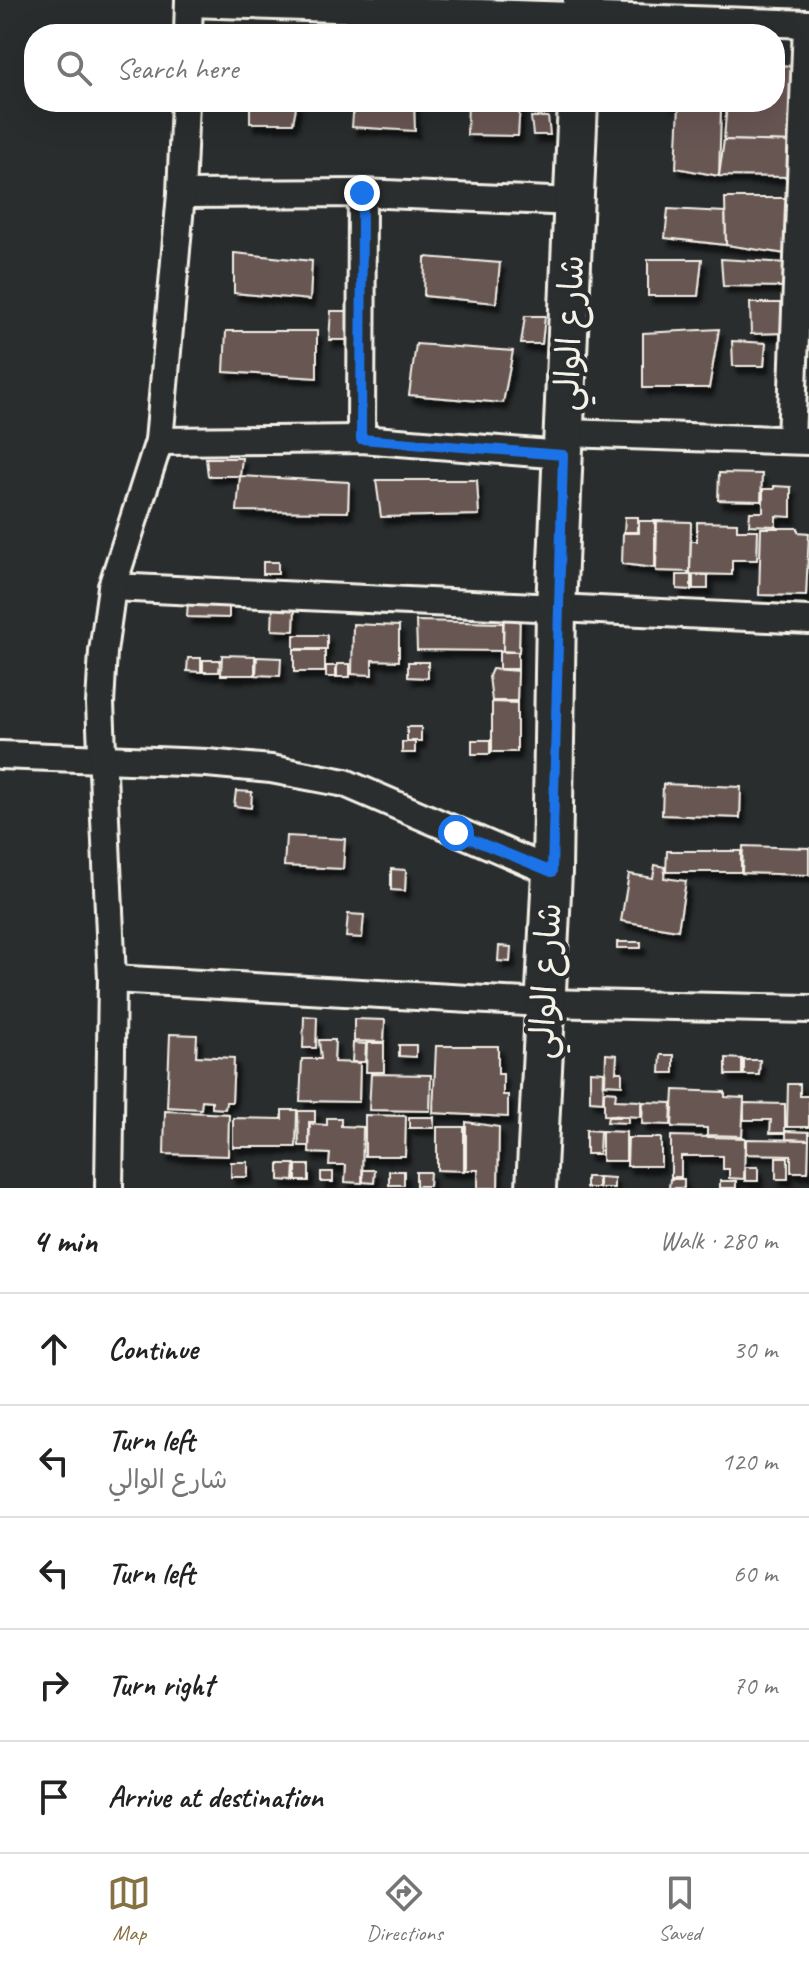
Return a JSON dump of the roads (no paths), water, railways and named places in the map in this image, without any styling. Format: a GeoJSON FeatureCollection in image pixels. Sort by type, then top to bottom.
{"type":"FeatureCollection","features":[{"type":"Feature","properties":{"kind":"main road","name":"شارع الوالي"},"geometry":{"type":"LineString","coordinates":[[536,1188],[552,872],[556,609],[578,112]]}},
{"type":"Feature","properties":{"kind":"street"},"geometry":{"type":"LineString","coordinates":[[159,441],[361,439],[564,444],[800,440],[808,24],[189,1],[188,24]]}},
{"type":"Feature","properties":{"kind":"street"},"geometry":{"type":"LineString","coordinates":[[109,1188],[112,979],[100,704],[112,587],[159,441],[181,194],[185,112]]}},
{"type":"Feature","properties":{"kind":"street"},"geometry":{"type":"LineString","coordinates":[[181,194],[362,193],[574,202]]}},
{"type":"Feature","properties":{"kind":"street"},"geometry":{"type":"LineString","coordinates":[[361,439],[362,193]]}},
{"type":"Feature","properties":{"kind":"street"},"geometry":{"type":"LineString","coordinates":[[112,587],[809,620]]}},
{"type":"Feature","properties":{"kind":"street"},"geometry":{"type":"LineString","coordinates":[[0,755],[104,762],[207,763],[271,769],[345,783],[552,872]]}},
{"type":"Feature","properties":{"kind":"street"},"geometry":{"type":"LineString","coordinates":[[112,979],[543,1003],[809,1009]]}}]}
